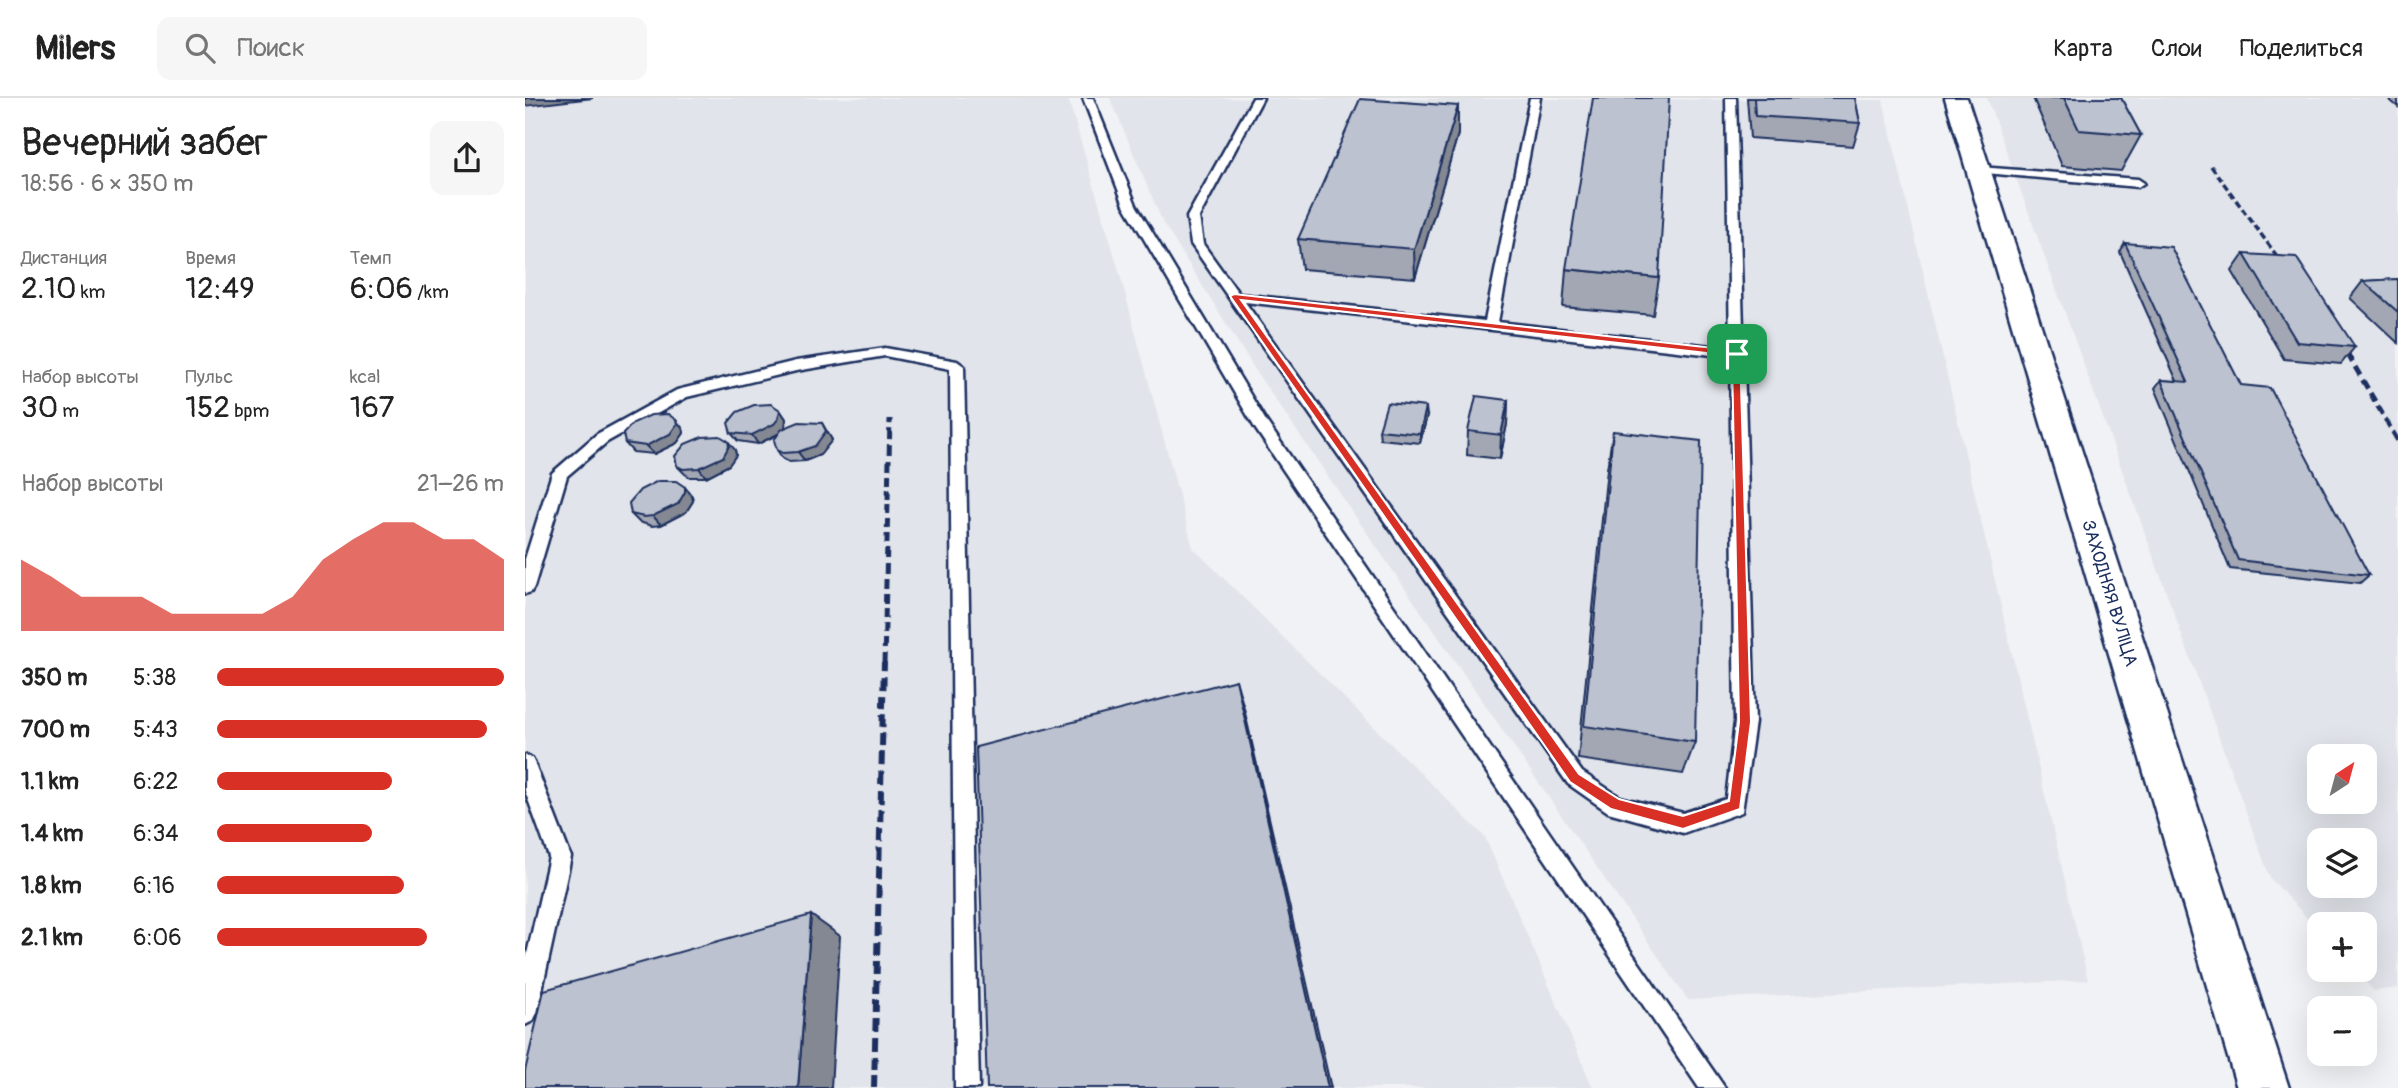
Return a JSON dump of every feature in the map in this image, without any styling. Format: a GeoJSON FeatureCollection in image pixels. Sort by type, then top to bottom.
{"type":"FeatureCollection","features":[{"type":"Feature","properties":{"kind":"street","name":"ЗАХОДНЯЯ ВУЛІЦА"},"geometry":{"type":"LineString","coordinates":[[1956,98],[2263,1088]]}},
{"type":"Feature","properties":{"kind":"lane"},"geometry":{"type":"LineString","coordinates":[[1088,98],[1130,205],[1260,424],[1713,1088]]}},
{"type":"Feature","properties":{"kind":"lane"},"geometry":{"type":"LineString","coordinates":[[1258,98],[1193,217],[1197,244],[1575,778],[1615,805],[1683,823],[1735,805],[1745,722],[1731,98]]}},
{"type":"Feature","properties":{"kind":"lane"},"geometry":{"type":"LineString","coordinates":[[1490,326],[1535,98]]}},
{"type":"Feature","properties":{"kind":"lane"},"geometry":{"type":"LineString","coordinates":[[1979,170],[2138,183]]}},
{"type":"Feature","properties":{"kind":"lane"},"geometry":{"type":"LineString","coordinates":[[1234,296],[1737,354]]}},
{"type":"Feature","properties":{"kind":"lane"},"geometry":{"type":"LineString","coordinates":[[525,587],[560,473],[602,438],[682,393],[796,366],[885,352],[957,366],[967,1088]]}},
{"type":"Feature","properties":{"kind":"lane"},"geometry":{"type":"LineString","coordinates":[[525,764],[559,858],[525,1013]]}},
{"type":"Feature","properties":{"kind":"shaded area"},"geometry":{"type":"Polygon","coordinates":[[[525,98],[1068,98],[1118,267],[1193,548],[1485,837],[1593,1088],[525,1088],[525,98]]]}},
{"type":"Feature","properties":{"kind":"shaded area"},"geometry":{"type":"Polygon","coordinates":[[[1110,98],[1883,100],[2088,980],[1688,1000],[1259,376],[1163,223],[1110,98]]]}},
{"type":"Feature","properties":{"kind":"shaded area"},"geometry":{"type":"Polygon","coordinates":[[[1987,98],[2398,98],[2398,988],[2374,991],[2365,982],[2377,982],[2377,912],[2307,912],[2307,918],[2270,878],[1987,98]]]}},
{"type":"Feature","properties":{"kind":"building"},"geometry":{"type":"Polygon","coordinates":[[[1593,98],[1669,98],[1659,278],[1566,269],[1593,98]]]}},
{"type":"Feature","properties":{"kind":"building"},"geometry":{"type":"Polygon","coordinates":[[[1754,98],[1855,98],[1860,123],[1755,116],[1754,98]]]}},
{"type":"Feature","properties":{"kind":"building"},"geometry":{"type":"Polygon","coordinates":[[[2064,98],[2121,98],[2141,135],[2079,130],[2064,98]]]}},
{"type":"Feature","properties":{"kind":"building"},"geometry":{"type":"Polygon","coordinates":[[[1360,99],[1458,106],[1414,249],[1298,239],[1360,99]]]}},
{"type":"Feature","properties":{"kind":"building"},"geometry":{"type":"Polygon","coordinates":[[[2125,243],[2171,247],[2241,385],[2270,388],[2369,575],[2238,560],[2161,380],[2188,382],[2125,243]]]}},
{"type":"Feature","properties":{"kind":"building"},"geometry":{"type":"Polygon","coordinates":[[[2244,254],[2296,257],[2355,347],[2297,342],[2244,254]]]}},
{"type":"Feature","properties":{"kind":"building"},"geometry":{"type":"Polygon","coordinates":[[[2398,279],[2398,312],[2363,281],[2398,279]]]}},
{"type":"Feature","properties":{"kind":"building"},"geometry":{"type":"Polygon","coordinates":[[[1476,396],[1508,400],[1501,435],[1468,431],[1476,396]]]}},
{"type":"Feature","properties":{"kind":"building"},"geometry":{"type":"Polygon","coordinates":[[[1387,403],[1426,407],[1420,434],[1379,430],[1387,403]]]}},
{"type":"Feature","properties":{"kind":"building"},"geometry":{"type":"Polygon","coordinates":[[[771,404],[780,410],[774,424],[752,435],[731,433],[728,423],[737,412],[754,405],[771,404]]]}},
{"type":"Feature","properties":{"kind":"building"},"geometry":{"type":"Polygon","coordinates":[[[668,414],[677,424],[670,434],[646,446],[625,443],[623,434],[633,423],[651,415],[668,414]]]}},
{"type":"Feature","properties":{"kind":"building"},"geometry":{"type":"Polygon","coordinates":[[[799,422],[822,423],[826,431],[815,446],[798,452],[783,453],[777,450],[774,440],[782,429],[799,422]]]}},
{"type":"Feature","properties":{"kind":"building"},"geometry":{"type":"Polygon","coordinates":[[[1613,431],[1701,441],[1695,742],[1584,726],[1613,431]]]}},
{"type":"Feature","properties":{"kind":"building"},"geometry":{"type":"Polygon","coordinates":[[[720,436],[728,441],[729,446],[723,457],[699,468],[683,469],[677,466],[675,456],[685,444],[702,437],[720,436]]]}},
{"type":"Feature","properties":{"kind":"building"},"geometry":{"type":"Polygon","coordinates":[[[658,481],[676,481],[685,487],[678,504],[653,516],[631,514],[629,503],[640,490],[658,481]]]}},
{"type":"Feature","properties":{"kind":"building"},"geometry":{"type":"Polygon","coordinates":[[[1236,680],[1328,1088],[987,1088],[976,747],[1236,680]]]}},
{"type":"Feature","properties":{"kind":"building"},"geometry":{"type":"Polygon","coordinates":[[[811,915],[798,1088],[525,1088],[525,1071],[544,990],[811,915]]]}},
{"type":"Feature","properties":{"kind":"railway"},"geometry":{"type":"LineString","coordinates":[[2211,166],[2288,271]]}},
{"type":"Feature","properties":{"kind":"railway"},"geometry":{"type":"LineString","coordinates":[[2338,338],[2341,342]]}},
{"type":"Feature","properties":{"kind":"railway"},"geometry":{"type":"LineString","coordinates":[[2340,341],[2398,441]]}},
{"type":"Feature","properties":{"kind":"railway"},"geometry":{"type":"LineString","coordinates":[[884,664],[890,419]]}},
{"type":"Feature","properties":{"kind":"railway"},"geometry":{"type":"LineString","coordinates":[[874,1088],[884,662]]}},
{"type":"Feature","properties":{"kind":"route"},"geometry":{"type":"LineString","coordinates":[[1234,296],[1573,335],[1737,354],[1745,722],[1735,805],[1683,823],[1615,805],[1575,778],[1234,296]]}}]}
